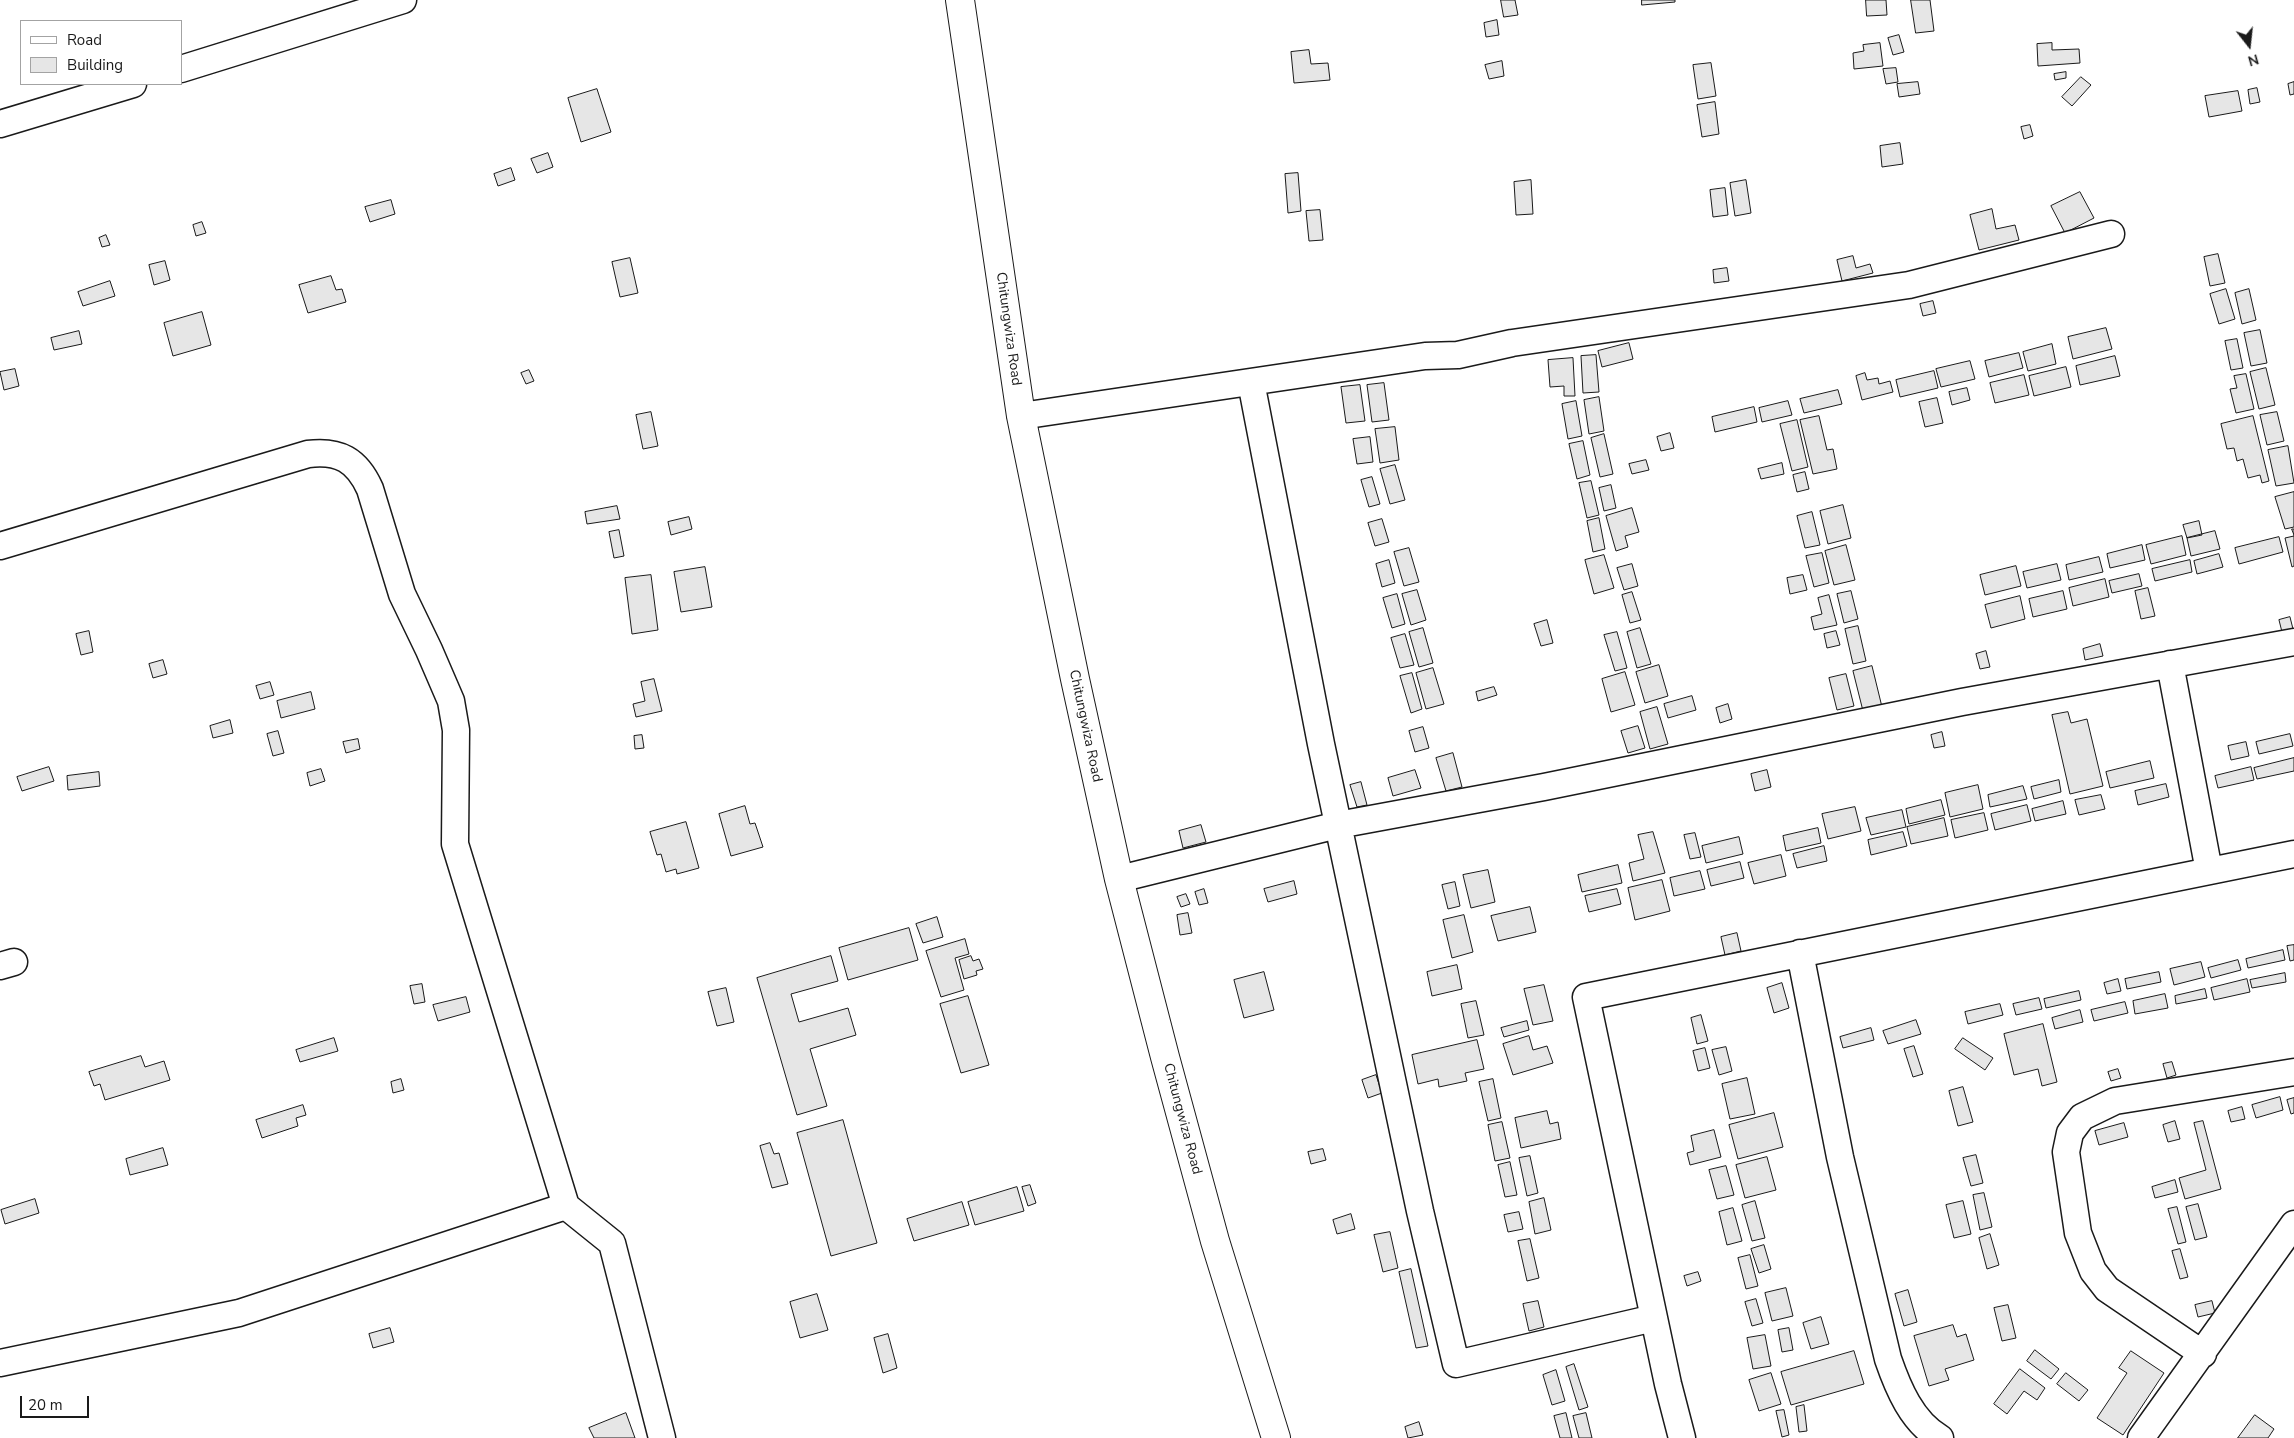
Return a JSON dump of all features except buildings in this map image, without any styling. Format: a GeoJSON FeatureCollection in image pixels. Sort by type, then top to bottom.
{"type":"FeatureCollection","features":[{"type":"Feature","properties":{"kind":"main road","name":"Chitungwiza Road"},"geometry":{"type":"LineString","coordinates":[[960,0],[1021,416],[1119,880],[1215,1242],[1276,1438]]}},
{"type":"Feature","properties":{"kind":"street"},"geometry":{"type":"LineString","coordinates":[[182,69],[403,0]]}},
{"type":"Feature","properties":{"kind":"street"},"geometry":{"type":"LineString","coordinates":[[0,124],[130,85]]}},
{"type":"Feature","properties":{"kind":"street"},"geometry":{"type":"LineString","coordinates":[[1021,416],[1425,356],[1458,355],[1512,344],[1909,285],[2111,234]]}},
{"type":"Feature","properties":{"kind":"street"},"geometry":{"type":"LineString","coordinates":[[1251,382],[1338,825],[1420,1211],[1456,1364],[1654,1318]]}},
{"type":"Feature","properties":{"kind":"street"},"geometry":{"type":"LineString","coordinates":[[0,546],[308,454],[323,452],[339,455],[353,463],[364,474],[402,594],[451,701],[456,738],[455,844],[566,1206],[612,1243],[662,1438]]}},
{"type":"Feature","properties":{"kind":"street"},"geometry":{"type":"LineString","coordinates":[[1119,880],[1338,825],[1544,787],[1962,702],[2294,642]]}},
{"type":"Feature","properties":{"kind":"street"},"geometry":{"type":"LineString","coordinates":[[2170,664],[2209,870]]}},
{"type":"Feature","properties":{"kind":"street"},"geometry":{"type":"LineString","coordinates":[[1682,1438],[1654,1318],[1586,997],[2294,854]]}},
{"type":"Feature","properties":{"kind":"street"},"geometry":{"type":"LineString","coordinates":[[1800,953],[1840,1157],[1888,1359],[1898,1389],[1915,1414],[1940,1438]]}},
{"type":"Feature","properties":{"kind":"street"},"geometry":{"type":"LineString","coordinates":[[2203,1354],[2107,1289],[2093,1271],[2078,1233],[2066,1152],[2070,1133],[2082,1117],[2115,1101],[2294,1072]]}},
{"type":"Feature","properties":{"kind":"street"},"geometry":{"type":"LineString","coordinates":[[0,1363],[239,1313],[566,1206]]}},
{"type":"Feature","properties":{"kind":"street"},"geometry":{"type":"LineString","coordinates":[[2141,1438],[2203,1354],[2294,1224]]}}]}
